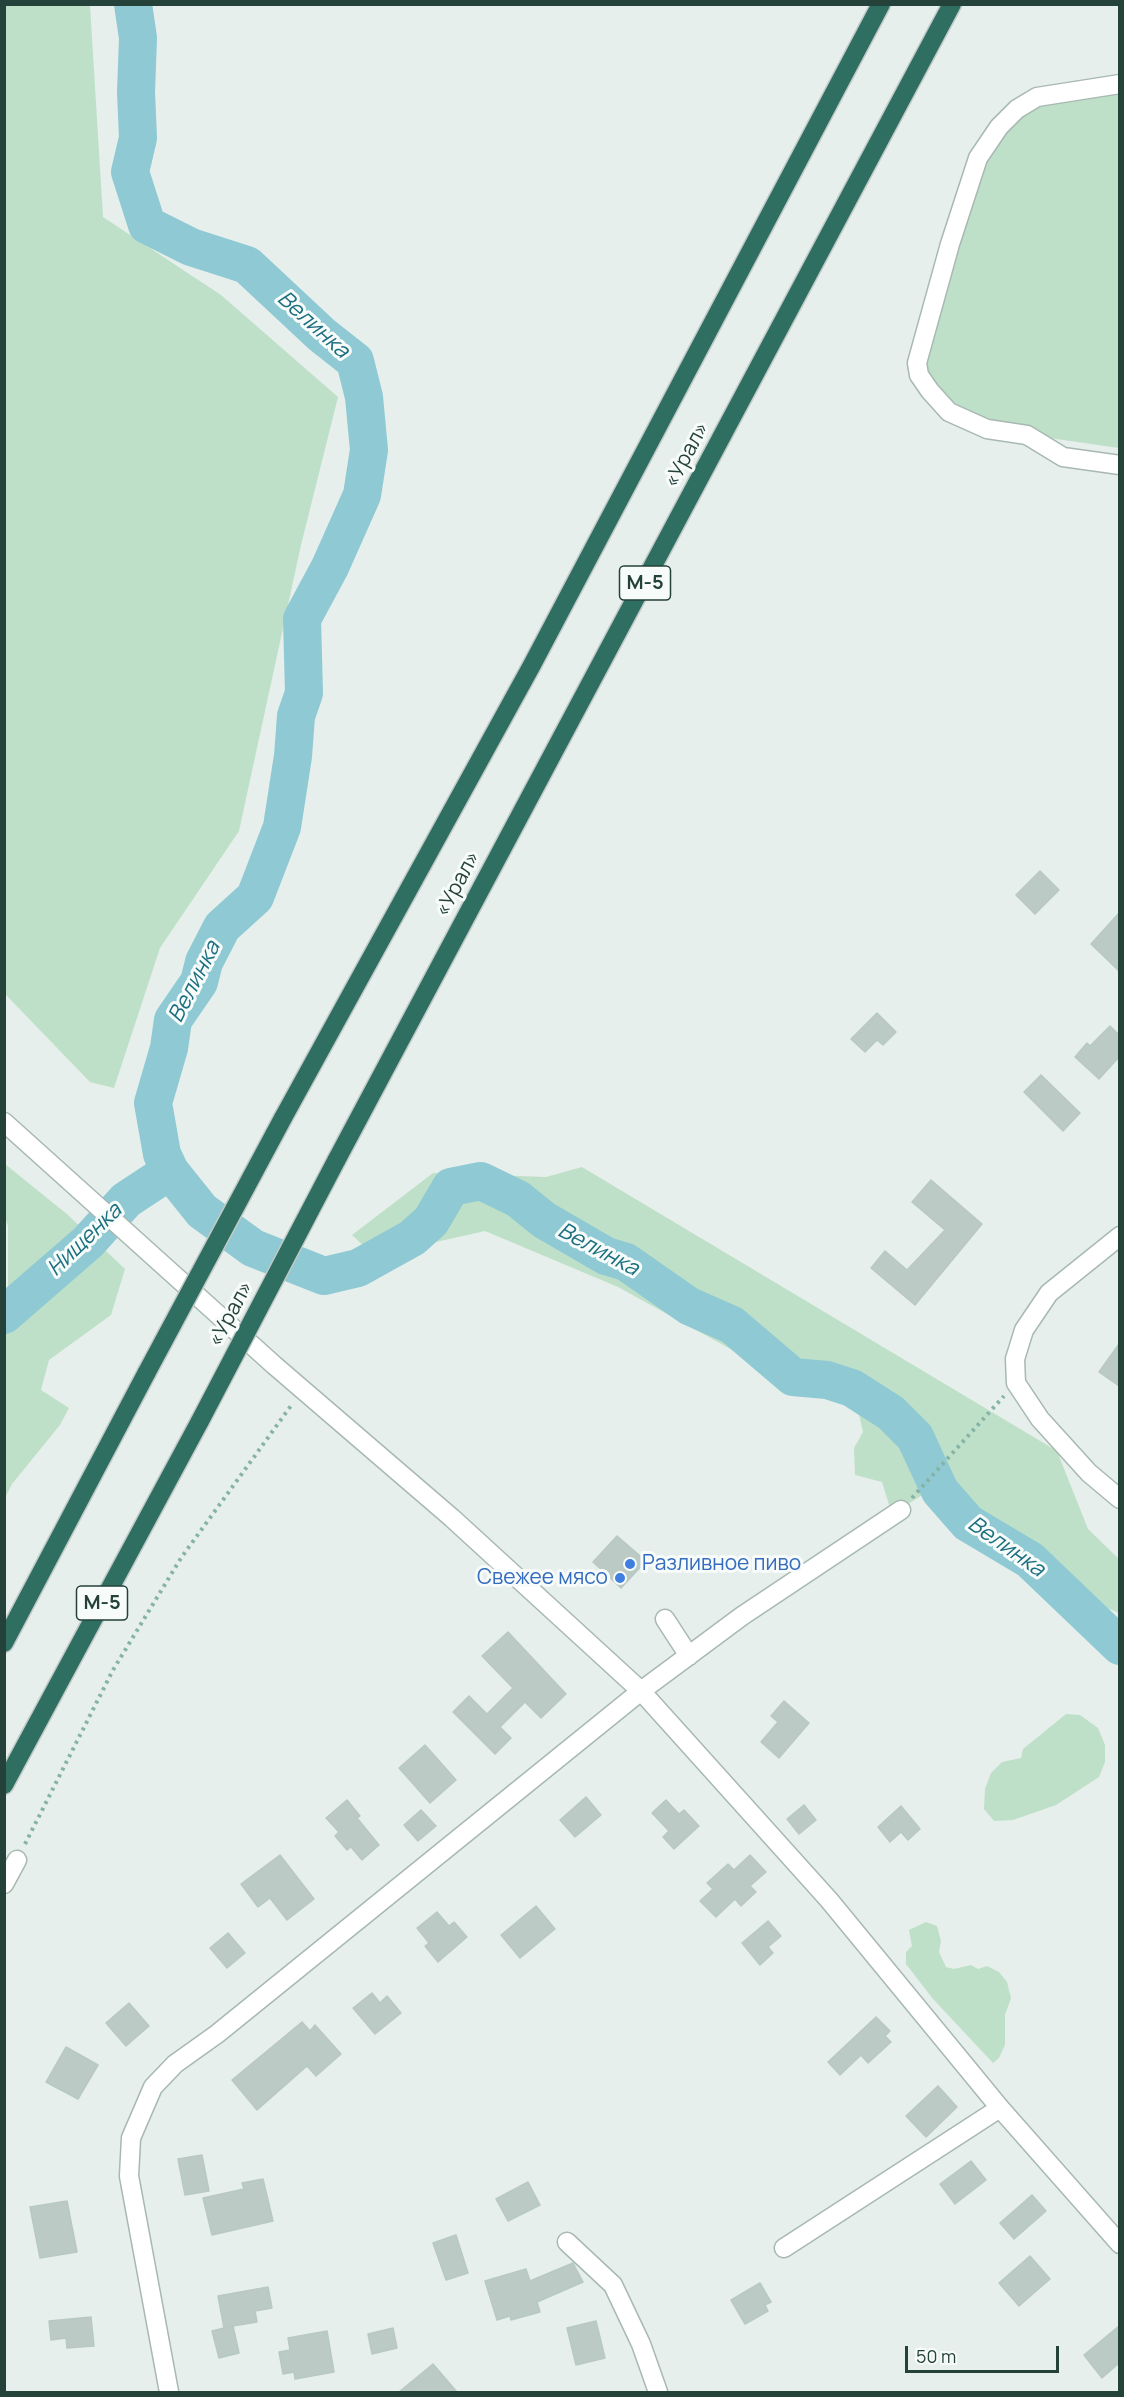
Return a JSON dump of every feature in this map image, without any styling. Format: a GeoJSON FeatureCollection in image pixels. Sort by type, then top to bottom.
{"type":"FeatureCollection","features":[{"type":"Feature","properties":{"kind":"highway","name":"«Урал»"},"geometry":{"type":"LineString","coordinates":[[4,1643],[283,1118],[532,665],[881,4]]}},
{"type":"Feature","properties":{"kind":"highway","name":"«Урал»"},"geometry":{"type":"LineString","coordinates":[[4,1785],[200,1421],[952,4]]}},
{"type":"Feature","properties":{"kind":"street"},"geometry":{"type":"LineString","coordinates":[[1119,84],[1037,98],[1017,109],[999,127],[978,158],[950,244],[917,363],[919,375],[949,412],[987,429],[1027,435],[1063,457],[1119,465]]}},
{"type":"Feature","properties":{"kind":"street"},"geometry":{"type":"LineString","coordinates":[[4,1122],[302,1390],[452,1518],[641,1691],[829,1900],[1000,2108],[1119,2244]]}},
{"type":"Feature","properties":{"kind":"street"},"geometry":{"type":"LineString","coordinates":[[1119,1236],[1049,1293],[1024,1329],[1015,1359],[1016,1383],[1040,1419],[1089,1473],[1119,1499]]}},
{"type":"Feature","properties":{"kind":"street"},"geometry":{"type":"LineString","coordinates":[[169,2392],[129,2176],[131,2138],[153,2087],[175,2064],[217,2034],[641,1691],[742,1616],[901,1510]]}},
{"type":"Feature","properties":{"kind":"street"},"geometry":{"type":"LineString","coordinates":[[665,1619],[689,1656]]}},
{"type":"Feature","properties":{"kind":"street"},"geometry":{"type":"LineString","coordinates":[[4,1884],[16,1860]]}},
{"type":"Feature","properties":{"kind":"street"},"geometry":{"type":"LineString","coordinates":[[784,2248],[1000,2108]]}},
{"type":"Feature","properties":{"kind":"street"},"geometry":{"type":"LineString","coordinates":[[567,2242],[613,2285],[641,2344],[658,2392]]}},
{"type":"Feature","properties":{"kind":"path"},"geometry":{"type":"LineString","coordinates":[[901,1510],[1016,1383]]}},
{"type":"Feature","properties":{"kind":"path"},"geometry":{"type":"LineString","coordinates":[[16,1860],[113,1670],[182,1558],[302,1390]]}},
{"type":"Feature","properties":{"kind":"green space"},"geometry":{"type":"Polygon","coordinates":[[[5,4],[90,5],[103,217],[221,295],[338,397],[301,545],[239,831],[160,948],[114,1088],[90,1082],[5,994],[5,4]]]}},
{"type":"Feature","properties":{"kind":"green space"},"geometry":{"type":"Polygon","coordinates":[[[1119,84],[1119,448],[987,429],[930,391],[921,341],[978,158],[1017,109],[1119,84]]]}},
{"type":"Feature","properties":{"kind":"green space"},"geometry":{"type":"Polygon","coordinates":[[[5,1164],[68,1215],[125,1269],[111,1315],[49,1360],[41,1390],[69,1408],[60,1425],[12,1484],[5,1498],[4,1293],[8,1289],[8,1226],[5,1218],[5,1164]]]}},
{"type":"Feature","properties":{"kind":"green space"},"geometry":{"type":"Polygon","coordinates":[[[582,1167],[1057,1451],[1088,1529],[1119,1559],[1119,1613],[1030,1575],[924,1494],[892,1514],[882,1482],[855,1475],[854,1448],[863,1432],[858,1410],[754,1362],[618,1287],[485,1231],[436,1242],[386,1267],[352,1235],[433,1173],[546,1177],[582,1167]]]}},
{"type":"Feature","properties":{"kind":"green space"},"geometry":{"type":"Polygon","coordinates":[[[1066,1714],[1080,1715],[1098,1728],[1105,1745],[1105,1762],[1099,1777],[1056,1805],[1013,1820],[994,1821],[984,1809],[985,1789],[991,1773],[1002,1762],[1021,1758],[1023,1749],[1066,1714]]]}},
{"type":"Feature","properties":{"kind":"green space"},"geometry":{"type":"Polygon","coordinates":[[[926,1922],[937,1926],[941,1941],[939,1952],[946,1967],[954,1969],[971,1965],[978,1969],[987,1966],[999,1972],[1007,1982],[1011,1998],[1005,2015],[1005,2045],[999,2058],[993,2063],[933,1999],[906,1964],[906,1952],[912,1946],[909,1930],[926,1922]]]}},
{"type":"Feature","properties":{"kind":"building"},"geometry":{"type":"Polygon","coordinates":[[[1040,871],[1059,890],[1035,914],[1016,895],[1040,871]]]}},
{"type":"Feature","properties":{"kind":"building"},"geometry":{"type":"Polygon","coordinates":[[[1119,913],[1119,971],[1091,944],[1119,913]]]}},
{"type":"Feature","properties":{"kind":"building"},"geometry":{"type":"Polygon","coordinates":[[[877,1013],[896,1032],[883,1045],[877,1040],[865,1052],[851,1039],[877,1013]]]}},
{"type":"Feature","properties":{"kind":"building"},"geometry":{"type":"Polygon","coordinates":[[[1110,1026],[1119,1035],[1119,1057],[1099,1079],[1075,1057],[1087,1043],[1090,1046],[1110,1026]]]}},
{"type":"Feature","properties":{"kind":"building"},"geometry":{"type":"Polygon","coordinates":[[[1041,1075],[1080,1113],[1063,1131],[1024,1092],[1041,1075]]]}},
{"type":"Feature","properties":{"kind":"building"},"geometry":{"type":"Polygon","coordinates":[[[931,1180],[982,1224],[915,1305],[871,1268],[885,1251],[907,1270],[945,1230],[912,1202],[931,1180]]]}},
{"type":"Feature","properties":{"kind":"building"},"geometry":{"type":"Polygon","coordinates":[[[1119,1344],[1119,1386],[1099,1372],[1119,1344]]]}},
{"type":"Feature","properties":{"kind":"building"},"geometry":{"type":"Polygon","coordinates":[[[617,1536],[646,1561],[621,1588],[593,1562],[617,1536]]]}},
{"type":"Feature","properties":{"kind":"building"},"geometry":{"type":"Polygon","coordinates":[[[508,1632],[566,1694],[541,1718],[525,1702],[500,1727],[511,1738],[495,1754],[453,1712],[469,1696],[487,1714],[513,1688],[482,1656],[508,1632]]]}},
{"type":"Feature","properties":{"kind":"building"},"geometry":{"type":"Polygon","coordinates":[[[784,1701],[809,1723],[779,1758],[761,1742],[778,1722],[771,1716],[784,1701]]]}},
{"type":"Feature","properties":{"kind":"building"},"geometry":{"type":"Polygon","coordinates":[[[425,1745],[456,1780],[430,1803],[399,1768],[425,1745]]]}},
{"type":"Feature","properties":{"kind":"building"},"geometry":{"type":"Polygon","coordinates":[[[586,1797],[601,1815],[575,1837],[560,1820],[586,1797]]]}},
{"type":"Feature","properties":{"kind":"building"},"geometry":{"type":"Polygon","coordinates":[[[347,1800],[360,1816],[357,1818],[379,1845],[362,1860],[351,1847],[347,1850],[335,1836],[339,1832],[326,1818],[347,1800]]]}},
{"type":"Feature","properties":{"kind":"building"},"geometry":{"type":"Polygon","coordinates":[[[666,1800],[679,1814],[684,1810],[699,1826],[674,1849],[663,1837],[669,1831],[652,1813],[666,1800]]]}},
{"type":"Feature","properties":{"kind":"building"},"geometry":{"type":"Polygon","coordinates":[[[804,1805],[816,1820],[799,1834],[787,1819],[804,1805]]]}},
{"type":"Feature","properties":{"kind":"building"},"geometry":{"type":"Polygon","coordinates":[[[901,1806],[920,1829],[908,1840],[901,1832],[890,1842],[878,1827],[901,1806]]]}},
{"type":"Feature","properties":{"kind":"building"},"geometry":{"type":"Polygon","coordinates":[[[421,1810],[436,1826],[418,1841],[404,1825],[421,1810]]]}},
{"type":"Feature","properties":{"kind":"building"},"geometry":{"type":"Polygon","coordinates":[[[280,1855],[314,1899],[287,1920],[270,1898],[258,1907],[241,1884],[280,1855]]]}},
{"type":"Feature","properties":{"kind":"building"},"geometry":{"type":"Polygon","coordinates":[[[750,1855],[766,1872],[750,1886],[756,1892],[741,1906],[735,1899],[716,1917],[700,1901],[713,1889],[707,1883],[728,1864],[734,1870],[750,1855]]]}},
{"type":"Feature","properties":{"kind":"building"},"geometry":{"type":"Polygon","coordinates":[[[536,1906],[555,1929],[520,1958],[501,1935],[536,1906]]]}},
{"type":"Feature","properties":{"kind":"building"},"geometry":{"type":"Polygon","coordinates":[[[437,1912],[449,1926],[454,1922],[467,1937],[438,1962],[425,1946],[429,1943],[417,1928],[437,1912]]]}},
{"type":"Feature","properties":{"kind":"building"},"geometry":{"type":"Polygon","coordinates":[[[768,1921],[781,1936],[768,1947],[773,1953],[760,1965],[742,1943],[768,1921]]]}},
{"type":"Feature","properties":{"kind":"building"},"geometry":{"type":"Polygon","coordinates":[[[228,1933],[245,1953],[227,1968],[210,1948],[228,1933]]]}},
{"type":"Feature","properties":{"kind":"building"},"geometry":{"type":"Polygon","coordinates":[[[372,1993],[380,2003],[387,1996],[401,2013],[375,2034],[353,2008],[372,1993]]]}},
{"type":"Feature","properties":{"kind":"building"},"geometry":{"type":"Polygon","coordinates":[[[129,2003],[149,2026],[126,2046],[106,2023],[129,2003]]]}},
{"type":"Feature","properties":{"kind":"building"},"geometry":{"type":"Polygon","coordinates":[[[876,2017],[890,2031],[885,2036],[891,2042],[868,2063],[861,2055],[840,2075],[828,2062],[876,2017]]]}},
{"type":"Feature","properties":{"kind":"building"},"geometry":{"type":"Polygon","coordinates":[[[302,2022],[310,2031],[315,2025],[341,2054],[316,2076],[307,2066],[257,2110],[232,2080],[302,2022]]]}},
{"type":"Feature","properties":{"kind":"building"},"geometry":{"type":"Polygon","coordinates":[[[66,2047],[98,2065],[78,2099],[46,2082],[66,2047]]]}},
{"type":"Feature","properties":{"kind":"building"},"geometry":{"type":"Polygon","coordinates":[[[938,2086],[957,2107],[926,2137],[906,2116],[938,2086]]]}},
{"type":"Feature","properties":{"kind":"building"},"geometry":{"type":"Polygon","coordinates":[[[202,2155],[209,2191],[185,2195],[178,2159],[202,2155]]]}},
{"type":"Feature","properties":{"kind":"building"},"geometry":{"type":"Polygon","coordinates":[[[971,2161],[986,2180],[955,2204],[940,2184],[971,2161]]]}},
{"type":"Feature","properties":{"kind":"building"},"geometry":{"type":"Polygon","coordinates":[[[263,2179],[273,2221],[212,2235],[203,2198],[244,2189],[242,2183],[263,2179]]]}},
{"type":"Feature","properties":{"kind":"building"},"geometry":{"type":"Polygon","coordinates":[[[528,2182],[540,2205],[508,2221],[496,2199],[528,2182]]]}},
{"type":"Feature","properties":{"kind":"building"},"geometry":{"type":"Polygon","coordinates":[[[1032,2195],[1046,2211],[1014,2239],[1000,2223],[1032,2195]]]}},
{"type":"Feature","properties":{"kind":"building"},"geometry":{"type":"Polygon","coordinates":[[[67,2201],[77,2252],[40,2258],[30,2207],[67,2201]]]}},
{"type":"Feature","properties":{"kind":"building"},"geometry":{"type":"Polygon","coordinates":[[[456,2235],[468,2273],[446,2280],[433,2243],[456,2235]]]}},
{"type":"Feature","properties":{"kind":"building"},"geometry":{"type":"Polygon","coordinates":[[[1030,2256],[1050,2279],[1019,2306],[999,2283],[1030,2256]]]}},
{"type":"Feature","properties":{"kind":"building"},"geometry":{"type":"Polygon","coordinates":[[[573,2263],[583,2282],[537,2302],[540,2312],[511,2320],[510,2316],[497,2320],[485,2281],[526,2269],[530,2281],[573,2263]]]}},
{"type":"Feature","properties":{"kind":"building"},"geometry":{"type":"Polygon","coordinates":[[[760,2283],[771,2302],[765,2305],[768,2311],[745,2324],[731,2300],[760,2283]]]}},
{"type":"Feature","properties":{"kind":"building"},"geometry":{"type":"Polygon","coordinates":[[[268,2287],[272,2308],[255,2311],[257,2322],[233,2326],[239,2353],[219,2358],[212,2331],[224,2328],[218,2296],[268,2287]]]}},
{"type":"Feature","properties":{"kind":"building"},"geometry":{"type":"Polygon","coordinates":[[[91,2317],[94,2346],[67,2348],[66,2338],[51,2340],[49,2321],[91,2317]]]}},
{"type":"Feature","properties":{"kind":"building"},"geometry":{"type":"Polygon","coordinates":[[[596,2321],[605,2358],[576,2365],[567,2328],[596,2321]]]}},
{"type":"Feature","properties":{"kind":"building"},"geometry":{"type":"Polygon","coordinates":[[[1119,2326],[1119,2363],[1102,2378],[1084,2355],[1119,2326]]]}},
{"type":"Feature","properties":{"kind":"building"},"geometry":{"type":"Polygon","coordinates":[[[393,2328],[397,2348],[372,2354],[368,2334],[393,2328]]]}},
{"type":"Feature","properties":{"kind":"building"},"geometry":{"type":"Polygon","coordinates":[[[327,2331],[334,2372],[295,2379],[294,2372],[283,2374],[279,2352],[290,2350],[288,2338],[327,2331]]]}},
{"type":"Feature","properties":{"kind":"building"},"geometry":{"type":"Polygon","coordinates":[[[433,2364],[457,2392],[399,2392],[433,2364]]]}},
{"type":"Feature","properties":{"kind":"waterway","name":"Велинка"},"geometry":{"type":"LineString","coordinates":[[133,4],[138,38],[136,92],[138,138],[130,172],[147,225],[191,247],[247,265],[322,335],[355,361],[364,397],[369,450],[362,495],[330,567],[302,619],[304,693],[296,716],[293,756],[282,827],[255,897],[222,927],[204,962],[199,982],[173,1020],[169,1048],[153,1103],[162,1154],[170,1171],[202,1211],[253,1248],[324,1276],[358,1268],[412,1238],[431,1221],[451,1187],[481,1181],[518,1199],[544,1220],[606,1256],[626,1262],[689,1306],[732,1325],[793,1377],[827,1380],[852,1388],[891,1413],[915,1437],[940,1491],[968,1523],[1030,1560],[1120,1646]]}},
{"type":"Feature","properties":{"kind":"waterway","name":"Нищенка"},"geometry":{"type":"LineString","coordinates":[[4,1315],[88,1242],[126,1200],[170,1171]]}},
{"type":"Feature","properties":{"kind":"place","name":"Разливное пиво"},"geometry":{"type":"Point","coordinates":[630,1564]}},
{"type":"Feature","properties":{"kind":"place","name":"Свежее мясо"},"geometry":{"type":"Point","coordinates":[620,1578]}}]}
